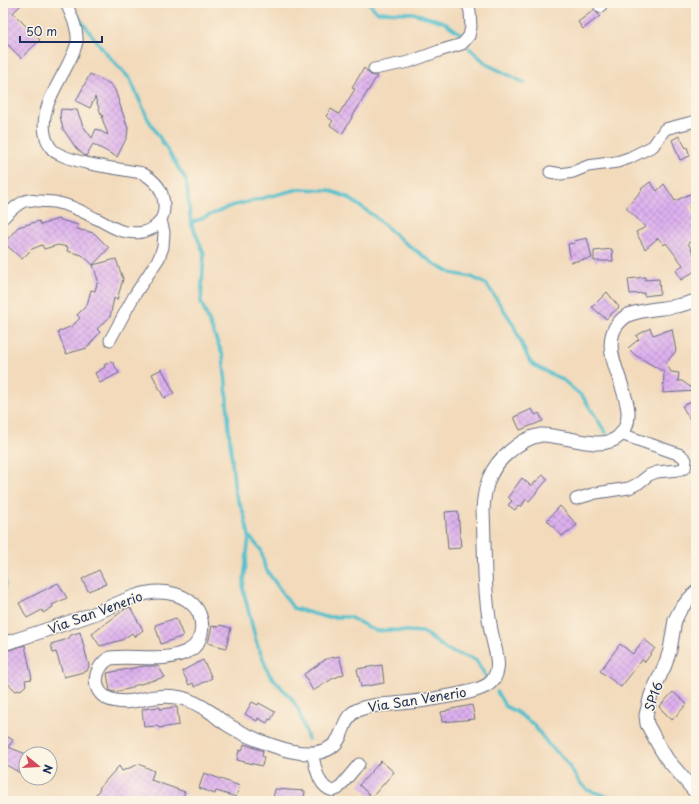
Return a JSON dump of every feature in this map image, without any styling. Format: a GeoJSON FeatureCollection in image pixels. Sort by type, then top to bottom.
{"type":"FeatureCollection","features":[{"type":"Feature","properties":{"kind":"street"},"geometry":{"type":"LineString","coordinates":[[3,218],[10,210],[28,200],[58,203],[83,212],[113,228],[128,232],[142,233],[152,229],[161,220],[164,212],[162,193],[151,178],[142,173],[73,160],[57,154],[48,144],[44,132],[44,115],[73,53],[77,41],[74,22],[66,3]]}},
{"type":"Feature","properties":{"kind":"street"},"geometry":{"type":"LineString","coordinates":[[374,69],[409,62],[462,44],[469,36],[471,27],[468,3]]}},
{"type":"Feature","properties":{"kind":"street"},"geometry":{"type":"LineString","coordinates":[[550,172],[560,174],[573,172],[588,166],[616,162],[629,158],[653,146],[665,129],[696,121]]}},
{"type":"Feature","properties":{"kind":"street"},"geometry":{"type":"LineString","coordinates":[[110,340],[134,296],[159,258],[163,247],[164,232],[161,220]]}},
{"type":"Feature","properties":{"kind":"street"},"geometry":{"type":"LineString","coordinates":[[576,499],[596,493],[630,488],[649,475],[657,472],[685,468],[686,460],[682,455],[622,434],[628,418],[628,409],[612,355],[612,338],[621,320],[627,316],[639,312],[696,301]]}},
{"type":"Feature","properties":{"kind":"street","name":"Via San Venerio"},"geometry":{"type":"LineString","coordinates":[[3,644],[144,594],[166,592],[182,597],[191,602],[198,612],[202,631],[197,645],[178,656],[110,658],[105,661],[97,672],[97,684],[101,693],[109,699],[123,702],[165,696],[187,698],[224,723],[246,735],[290,751],[312,753],[323,752],[336,743],[341,735],[347,717],[360,708],[452,696],[487,686],[492,682],[497,672],[497,658],[489,623],[486,598],[483,510],[484,498],[492,472],[506,454],[530,438],[541,435],[556,436],[602,443],[611,442],[622,434]]}},
{"type":"Feature","properties":{"kind":"street","name":"SP16"},"geometry":{"type":"LineString","coordinates":[[696,592],[680,610],[675,620],[670,650],[665,665],[651,695],[646,715],[648,724],[663,753],[696,793]]}},
{"type":"Feature","properties":{"kind":"street"},"geometry":{"type":"LineString","coordinates":[[312,753],[319,779],[324,786],[333,791],[338,789],[360,764]]}},
{"type":"Feature","properties":{"kind":"building"},"geometry":{"type":"Polygon","coordinates":[[[3,3],[23,3],[13,13],[40,40],[21,58],[3,40],[3,3]]]}},
{"type":"Feature","properties":{"kind":"building"},"geometry":{"type":"Polygon","coordinates":[[[594,10],[600,16],[583,29],[578,22],[594,10]]]}},
{"type":"Feature","properties":{"kind":"building"},"geometry":{"type":"Polygon","coordinates":[[[364,68],[371,75],[377,76],[342,134],[330,125],[333,121],[326,116],[331,109],[339,114],[355,89],[352,88],[364,68]]]}},
{"type":"Feature","properties":{"kind":"building"},"geometry":{"type":"Polygon","coordinates":[[[90,74],[110,84],[115,90],[128,129],[127,137],[117,157],[93,144],[86,156],[84,155],[76,148],[63,129],[60,116],[61,109],[77,110],[83,126],[92,138],[96,129],[108,135],[102,118],[103,115],[101,114],[95,97],[90,108],[76,101],[90,74]]]}},
{"type":"Feature","properties":{"kind":"building"},"geometry":{"type":"Polygon","coordinates":[[[679,136],[686,148],[687,147],[690,156],[680,160],[672,140],[679,136]]]}},
{"type":"Feature","properties":{"kind":"building"},"geometry":{"type":"Polygon","coordinates":[[[650,182],[657,191],[664,184],[675,201],[696,191],[696,204],[689,207],[696,221],[696,239],[688,243],[696,258],[696,270],[681,280],[676,270],[683,265],[666,243],[664,245],[658,238],[645,249],[636,232],[646,227],[626,208],[642,190],[641,189],[650,182]]]}},
{"type":"Feature","properties":{"kind":"building"},"geometry":{"type":"Polygon","coordinates":[[[57,219],[78,225],[77,229],[94,233],[109,248],[93,265],[82,255],[67,251],[68,247],[58,245],[44,249],[42,245],[32,249],[22,259],[4,243],[18,227],[39,221],[41,225],[57,219]]]}},
{"type":"Feature","properties":{"kind":"building"},"geometry":{"type":"Polygon","coordinates":[[[587,238],[592,258],[571,262],[568,244],[587,238]]]}},
{"type":"Feature","properties":{"kind":"building"},"geometry":{"type":"Polygon","coordinates":[[[612,249],[613,261],[594,261],[594,251],[612,249]]]}},
{"type":"Feature","properties":{"kind":"building"},"geometry":{"type":"Polygon","coordinates":[[[116,259],[123,279],[117,300],[114,298],[110,317],[97,329],[100,332],[87,348],[66,354],[58,332],[72,326],[80,318],[77,315],[87,305],[91,290],[95,291],[98,280],[93,265],[116,259]]]}},
{"type":"Feature","properties":{"kind":"building"},"geometry":{"type":"Polygon","coordinates":[[[645,277],[645,280],[659,279],[660,294],[644,296],[644,293],[630,294],[628,279],[645,277]]]}},
{"type":"Feature","properties":{"kind":"building"},"geometry":{"type":"Polygon","coordinates":[[[607,292],[619,307],[606,319],[592,307],[607,292]]]}},
{"type":"Feature","properties":{"kind":"building"},"geometry":{"type":"Polygon","coordinates":[[[650,328],[653,335],[672,329],[676,351],[666,363],[671,372],[679,373],[678,381],[682,381],[696,391],[663,393],[664,372],[635,355],[628,348],[639,339],[636,336],[650,328]]]}},
{"type":"Feature","properties":{"kind":"building"},"geometry":{"type":"Polygon","coordinates":[[[112,361],[119,373],[100,383],[95,373],[105,367],[104,365],[112,361]]]}},
{"type":"Feature","properties":{"kind":"building"},"geometry":{"type":"Polygon","coordinates":[[[162,369],[174,393],[164,398],[152,374],[162,369]]]}},
{"type":"Feature","properties":{"kind":"building"},"geometry":{"type":"Polygon","coordinates":[[[696,400],[696,430],[682,406],[696,400]]]}},
{"type":"Feature","properties":{"kind":"building"},"geometry":{"type":"Polygon","coordinates":[[[532,409],[535,415],[539,413],[543,421],[520,430],[514,417],[532,409]]]}},
{"type":"Feature","properties":{"kind":"building"},"geometry":{"type":"Polygon","coordinates":[[[543,475],[548,479],[529,501],[526,499],[521,507],[519,505],[515,510],[508,505],[512,501],[508,497],[522,478],[531,486],[543,475]]]}},
{"type":"Feature","properties":{"kind":"building"},"geometry":{"type":"Polygon","coordinates":[[[560,506],[577,525],[562,536],[547,520],[560,506]]]}},
{"type":"Feature","properties":{"kind":"building"},"geometry":{"type":"Polygon","coordinates":[[[458,511],[461,548],[448,549],[445,512],[458,511]]]}},
{"type":"Feature","properties":{"kind":"building"},"geometry":{"type":"Polygon","coordinates":[[[99,570],[106,584],[88,591],[82,579],[99,570]]]}},
{"type":"Feature","properties":{"kind":"building"},"geometry":{"type":"Polygon","coordinates":[[[58,583],[67,598],[52,605],[53,607],[43,613],[42,610],[27,618],[19,603],[58,583]]]}},
{"type":"Feature","properties":{"kind":"building"},"geometry":{"type":"Polygon","coordinates":[[[130,607],[143,630],[135,637],[132,633],[122,640],[100,646],[92,634],[125,609],[130,607]]]}},
{"type":"Feature","properties":{"kind":"building"},"geometry":{"type":"Polygon","coordinates":[[[176,618],[183,636],[161,644],[155,625],[176,618]]]}},
{"type":"Feature","properties":{"kind":"building"},"geometry":{"type":"Polygon","coordinates":[[[220,625],[231,628],[226,648],[208,643],[212,626],[219,627],[220,625]]]}},
{"type":"Feature","properties":{"kind":"building"},"geometry":{"type":"Polygon","coordinates":[[[80,632],[89,666],[87,671],[64,677],[56,652],[53,653],[51,644],[68,639],[71,635],[80,632]]]}},
{"type":"Feature","properties":{"kind":"building"},"geometry":{"type":"Polygon","coordinates":[[[644,639],[655,648],[645,662],[642,660],[621,687],[600,671],[620,644],[633,654],[644,639]]]}},
{"type":"Feature","properties":{"kind":"building"},"geometry":{"type":"Polygon","coordinates":[[[25,645],[32,679],[25,680],[26,685],[22,689],[16,691],[5,681],[3,652],[25,645]]]}},
{"type":"Feature","properties":{"kind":"building"},"geometry":{"type":"Polygon","coordinates":[[[339,656],[344,674],[332,679],[313,691],[304,674],[324,660],[339,656]]]}},
{"type":"Feature","properties":{"kind":"building"},"geometry":{"type":"Polygon","coordinates":[[[203,660],[212,678],[195,687],[193,683],[189,685],[182,671],[203,660]]]}},
{"type":"Feature","properties":{"kind":"building"},"geometry":{"type":"Polygon","coordinates":[[[382,665],[384,683],[361,687],[357,669],[382,665]]]}},
{"type":"Feature","properties":{"kind":"building"},"geometry":{"type":"Polygon","coordinates":[[[144,666],[158,666],[165,677],[133,686],[133,688],[114,692],[110,691],[107,673],[144,666]]]}},
{"type":"Feature","properties":{"kind":"building"},"geometry":{"type":"Polygon","coordinates":[[[673,692],[687,704],[672,720],[659,707],[673,692]]]}},
{"type":"Feature","properties":{"kind":"building"},"geometry":{"type":"Polygon","coordinates":[[[252,702],[258,705],[259,703],[275,712],[271,720],[269,719],[267,723],[258,718],[257,721],[245,714],[252,702]]]}},
{"type":"Feature","properties":{"kind":"building"},"geometry":{"type":"Polygon","coordinates":[[[472,705],[475,719],[442,722],[441,712],[472,705]]]}},
{"type":"Feature","properties":{"kind":"building"},"geometry":{"type":"Polygon","coordinates":[[[160,707],[160,709],[177,707],[179,725],[159,728],[158,726],[144,727],[142,709],[160,707]]]}},
{"type":"Feature","properties":{"kind":"building"},"geometry":{"type":"Polygon","coordinates":[[[3,734],[13,740],[8,747],[18,751],[18,772],[3,763],[3,734]]]}},
{"type":"Feature","properties":{"kind":"building"},"geometry":{"type":"Polygon","coordinates":[[[244,744],[263,751],[262,756],[264,757],[262,766],[237,760],[239,750],[242,751],[244,744]]]}},
{"type":"Feature","properties":{"kind":"building"},"geometry":{"type":"Polygon","coordinates":[[[381,761],[394,772],[372,797],[359,785],[381,761]]]}},
{"type":"Feature","properties":{"kind":"building"},"geometry":{"type":"Polygon","coordinates":[[[139,764],[154,771],[151,780],[185,792],[181,801],[103,801],[96,794],[100,789],[99,788],[119,766],[122,771],[139,764]]]}},
{"type":"Feature","properties":{"kind":"building"},"geometry":{"type":"Polygon","coordinates":[[[204,773],[240,786],[236,797],[216,791],[215,794],[199,788],[204,773]]]}},
{"type":"Feature","properties":{"kind":"building"},"geometry":{"type":"Polygon","coordinates":[[[275,789],[305,791],[304,801],[274,801],[275,798],[273,798],[275,789]]]}},
{"type":"Feature","properties":{"kind":"waterway"},"geometry":{"type":"LineString","coordinates":[[369,3],[377,12],[413,13],[444,22],[461,34]]}},
{"type":"Feature","properties":{"kind":"waterway"},"geometry":{"type":"LineString","coordinates":[[76,14],[105,52],[130,79],[148,119],[186,180],[191,223],[204,253],[201,302],[223,356],[235,493],[244,514],[249,536],[243,589],[256,641],[269,674],[292,699],[299,711],[308,739]]}},
{"type":"Feature","properties":{"kind":"waterway"},"geometry":{"type":"LineString","coordinates":[[469,48],[488,65],[525,83]]}},
{"type":"Feature","properties":{"kind":"waterway"},"geometry":{"type":"LineString","coordinates":[[191,223],[231,206],[299,189],[328,190],[347,197],[374,216],[404,242],[433,263],[451,273],[472,277],[487,285],[512,322],[529,360],[535,366],[563,380],[583,397],[606,433]]}},
{"type":"Feature","properties":{"kind":"waterway"},"geometry":{"type":"LineString","coordinates":[[3,518],[3,526]]}},
{"type":"Feature","properties":{"kind":"waterway"},"geometry":{"type":"LineString","coordinates":[[249,536],[261,550],[265,568],[293,608],[325,617],[349,617],[376,631],[390,630],[423,632],[447,650],[476,660],[487,678]]}},
{"type":"Feature","properties":{"kind":"waterway"},"geometry":{"type":"LineString","coordinates":[[3,558],[5,585],[3,590]]}},
{"type":"Feature","properties":{"kind":"waterway"},"geometry":{"type":"LineString","coordinates":[[3,621],[6,633]]}},
{"type":"Feature","properties":{"kind":"waterway"},"geometry":{"type":"LineString","coordinates":[[497,692],[505,706],[515,711],[533,724],[548,744],[565,760],[580,783],[588,790],[618,801]]}},
{"type":"Feature","properties":{"kind":"waterway"},"geometry":{"type":"LineString","coordinates":[[632,801],[637,801]]}}]}
